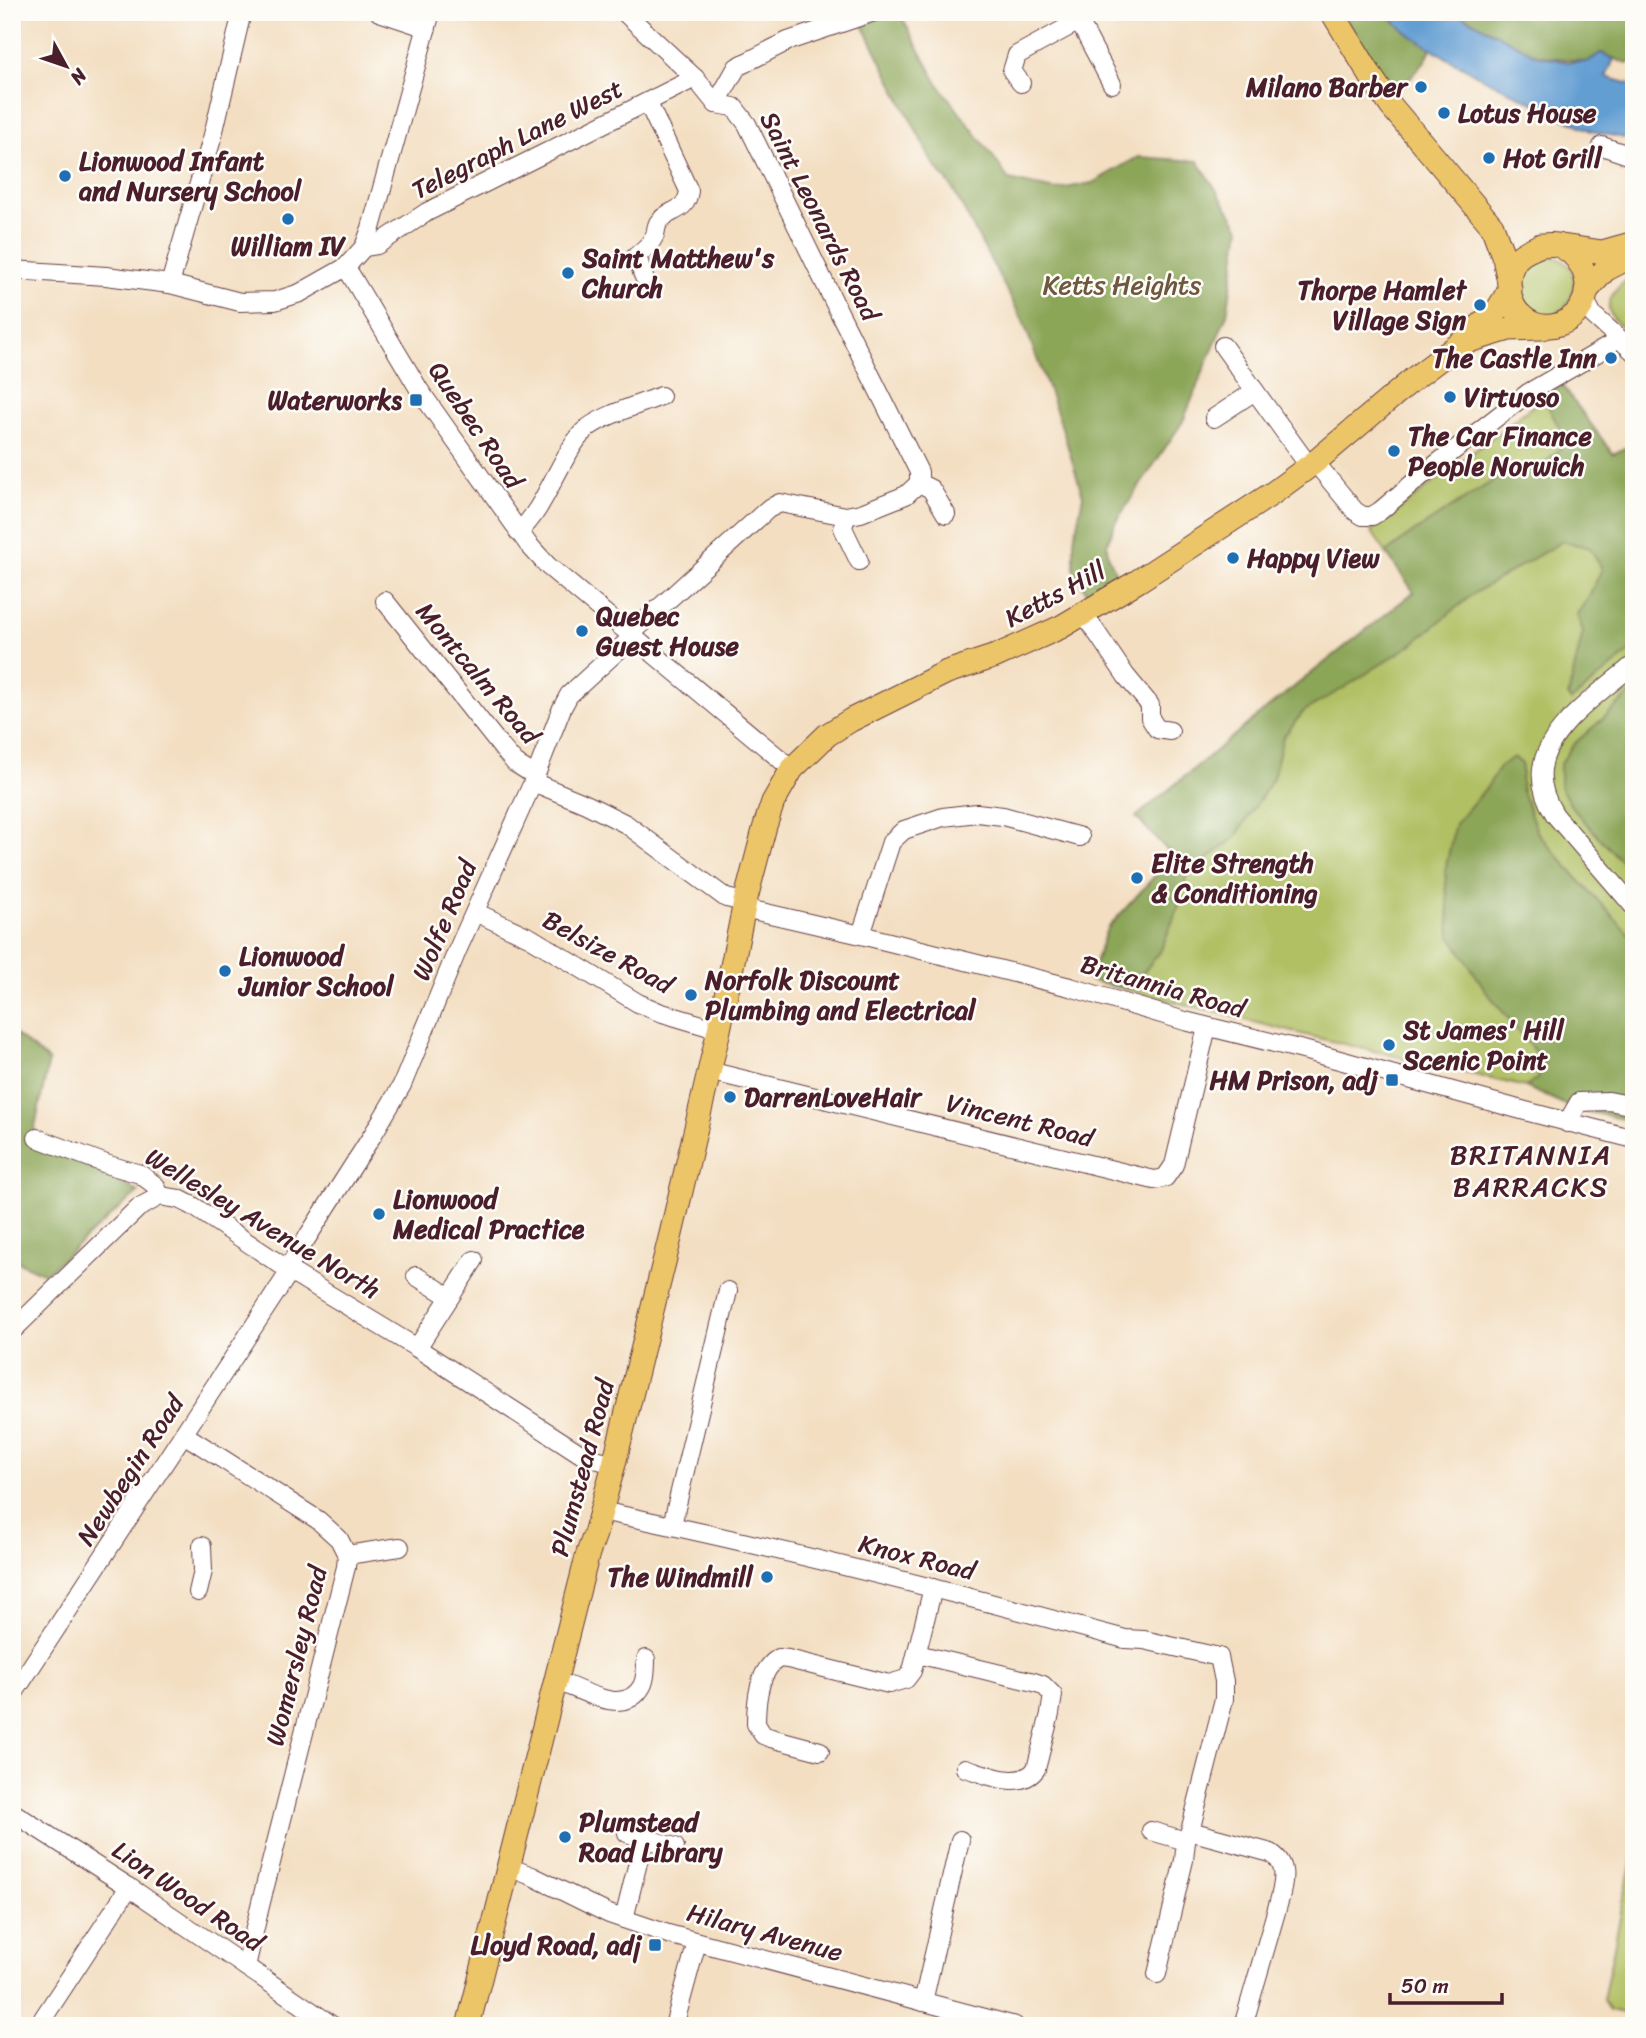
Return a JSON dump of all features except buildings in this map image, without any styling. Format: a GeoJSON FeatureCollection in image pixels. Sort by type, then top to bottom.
{"type":"FeatureCollection","features":[{"type":"Feature","properties":{"kind":"main road"},"geometry":{"type":"LineString","coordinates":[[1332,12],[1391,106],[1492,226],[1504,258],[1511,301],[1517,312],[1532,324],[1556,325],[1577,312],[1585,296],[1605,270],[1634,255]]}},
{"type":"Feature","properties":{"kind":"main road"},"geometry":{"type":"LineString","coordinates":[[1492,226],[1577,258],[1584,270],[1585,296]]}},
{"type":"Feature","properties":{"kind":"main road"},"geometry":{"type":"LineString","coordinates":[[1509,286],[1517,259],[1526,251],[1548,245],[1602,252],[1634,243]]}},
{"type":"Feature","properties":{"kind":"main road","name":"Ketts Hill"},"geometry":{"type":"LineString","coordinates":[[743,911],[773,802],[792,769],[827,735],[882,703],[947,672],[996,656],[1061,627],[1263,499],[1312,464],[1412,380],[1461,343],[1497,309],[1509,286]]}},
{"type":"Feature","properties":{"kind":"main road","name":"Ketts Hill"},"geometry":{"type":"LineString","coordinates":[[1461,343],[1509,329],[1556,325]]}},
{"type":"Feature","properties":{"kind":"main road","name":"Plumstead Road"},"geometry":{"type":"LineString","coordinates":[[468,2026],[671,1234],[719,1030],[743,911]]}},
{"type":"Feature","properties":{"kind":"street"},"geometry":{"type":"LineString","coordinates":[[170,284],[213,135],[242,12]]}},
{"type":"Feature","properties":{"kind":"street"},"geometry":{"type":"LineString","coordinates":[[12,270],[106,276],[170,284],[240,302],[275,301],[300,293],[346,267],[364,247],[429,20],[379,12]]}},
{"type":"Feature","properties":{"kind":"street","name":"Saint Leonards Road"},"geometry":{"type":"LineString","coordinates":[[624,12],[695,78],[716,104],[734,107],[747,124],[925,486],[946,514]]}},
{"type":"Feature","properties":{"kind":"street"},"geometry":{"type":"LineString","coordinates":[[716,104],[737,67],[788,41],[874,12]]}},
{"type":"Feature","properties":{"kind":"street"},"geometry":{"type":"LineString","coordinates":[[1021,83],[1012,71],[1017,55],[1077,17],[1112,84]]}},
{"type":"Feature","properties":{"kind":"street","name":"Telegraph Lane West"},"geometry":{"type":"LineString","coordinates":[[364,247],[377,245],[427,212],[695,78]]}},
{"type":"Feature","properties":{"kind":"street"},"geometry":{"type":"LineString","coordinates":[[644,277],[636,256],[647,248],[654,238],[659,223],[687,201],[689,191],[648,103]]}},
{"type":"Feature","properties":{"kind":"street"},"geometry":{"type":"LineString","coordinates":[[1602,146],[1634,157]]}},
{"type":"Feature","properties":{"kind":"street","name":"Quebec Road"},"geometry":{"type":"LineString","coordinates":[[346,267],[420,391],[518,532],[548,566],[792,769]]}},
{"type":"Feature","properties":{"kind":"street"},"geometry":{"type":"LineString","coordinates":[[1585,296],[1592,315],[1610,339]]}},
{"type":"Feature","properties":{"kind":"street"},"geometry":{"type":"LineString","coordinates":[[1556,325],[1610,339],[1634,352]]}},
{"type":"Feature","properties":{"kind":"street"},"geometry":{"type":"LineString","coordinates":[[1223,346],[1312,464],[1354,511],[1363,516],[1372,516],[1571,360],[1610,339]]}},
{"type":"Feature","properties":{"kind":"street"},"geometry":{"type":"LineString","coordinates":[[1214,418],[1255,391]]}},
{"type":"Feature","properties":{"kind":"street"},"geometry":{"type":"LineString","coordinates":[[518,532],[531,519],[564,458],[584,431],[596,422],[661,396]]}},
{"type":"Feature","properties":{"kind":"street"},"geometry":{"type":"LineString","coordinates":[[631,635],[768,509],[780,503],[846,516],[861,513],[925,486]]}},
{"type":"Feature","properties":{"kind":"street"},"geometry":{"type":"LineString","coordinates":[[846,516],[844,528],[859,561]]}},
{"type":"Feature","properties":{"kind":"street","name":"Montcalm Road"},"geometry":{"type":"LineString","coordinates":[[385,601],[502,748],[533,778]]}},
{"type":"Feature","properties":{"kind":"street"},"geometry":{"type":"LineString","coordinates":[[1084,614],[1119,666],[1150,705],[1150,718],[1157,729],[1170,731]]}},
{"type":"Feature","properties":{"kind":"street","name":"Wolfe Road"},"geometry":{"type":"LineString","coordinates":[[289,1270],[402,1085],[569,695],[627,642],[631,635]]}},
{"type":"Feature","properties":{"kind":"street"},"geometry":{"type":"LineString","coordinates":[[1634,664],[1562,728],[1544,757],[1541,770],[1546,800],[1555,815],[1634,907]]}},
{"type":"Feature","properties":{"kind":"street","name":"Britannia Road"},"geometry":{"type":"LineString","coordinates":[[533,778],[625,824],[743,911],[861,935],[1070,987],[1207,1027],[1303,1050],[1634,1139]]}},
{"type":"Feature","properties":{"kind":"street"},"geometry":{"type":"LineString","coordinates":[[861,935],[891,842],[904,830],[943,817],[977,813],[1003,816],[1080,837]]}},
{"type":"Feature","properties":{"kind":"street","name":"Belsize Road"},"geometry":{"type":"LineString","coordinates":[[475,912],[531,938],[638,1003],[719,1030]]}},
{"type":"Feature","properties":{"kind":"street","name":"Vincent Road"},"geometry":{"type":"LineString","coordinates":[[709,1071],[1154,1180],[1165,1178],[1174,1166],[1207,1027]]}},
{"type":"Feature","properties":{"kind":"street"},"geometry":{"type":"LineString","coordinates":[[1567,1123],[1579,1102],[1609,1101],[1634,1106]]}},
{"type":"Feature","properties":{"kind":"street","name":"Wellesley Avenue North"},"geometry":{"type":"LineString","coordinates":[[37,1138],[140,1174],[156,1185],[160,1196],[179,1199],[193,1206],[289,1270],[584,1456],[614,1464]]}},
{"type":"Feature","properties":{"kind":"street"},"geometry":{"type":"LineString","coordinates":[[12,1331],[123,1221],[138,1208],[160,1196]]}},
{"type":"Feature","properties":{"kind":"street"},"geometry":{"type":"LineString","coordinates":[[416,1349],[474,1260]]}},
{"type":"Feature","properties":{"kind":"street","name":"Newbegin Road"},"geometry":{"type":"LineString","coordinates":[[12,1696],[185,1435],[289,1270]]}},
{"type":"Feature","properties":{"kind":"street","name":"Wellesley Avenue North"},"geometry":{"type":"LineString","coordinates":[[416,1276],[450,1297]]}},
{"type":"Feature","properties":{"kind":"street"},"geometry":{"type":"LineString","coordinates":[[671,1525],[708,1406],[732,1311],[728,1291]]}},
{"type":"Feature","properties":{"kind":"street","name":"Womersley Road"},"geometry":{"type":"LineString","coordinates":[[185,1435],[318,1520],[339,1539],[347,1555],[246,1967]]}},
{"type":"Feature","properties":{"kind":"street","name":"Knox Road"},"geometry":{"type":"LineString","coordinates":[[601,1511],[858,1568],[1125,1639],[1144,1640],[1219,1657],[1224,1681],[1224,1699],[1188,1836]]}},
{"type":"Feature","properties":{"kind":"street"},"geometry":{"type":"LineString","coordinates":[[198,1592],[203,1571],[202,1546]]}},
{"type":"Feature","properties":{"kind":"street"},"geometry":{"type":"LineString","coordinates":[[347,1555],[400,1546]]}},
{"type":"Feature","properties":{"kind":"street"},"geometry":{"type":"LineString","coordinates":[[810,1754],[763,1735],[756,1724],[762,1681],[768,1666],[779,1658],[888,1684],[906,1679],[912,1671],[933,1588]]}},
{"type":"Feature","properties":{"kind":"street"},"geometry":{"type":"LineString","coordinates":[[917,1654],[1034,1682],[1043,1685],[1053,1695],[1036,1769],[1031,1776],[1017,1780],[982,1779],[965,1768]]}},
{"type":"Feature","properties":{"kind":"street"},"geometry":{"type":"LineString","coordinates":[[556,1681],[595,1697],[618,1702],[635,1694],[650,1670]]}},
{"type":"Feature","properties":{"kind":"street","name":"Lion Wood Road"},"geometry":{"type":"LineString","coordinates":[[12,1812],[129,1886],[334,2026]]}},
{"type":"Feature","properties":{"kind":"street"},"geometry":{"type":"LineString","coordinates":[[1151,1831],[1271,1853],[1277,1857],[1284,1869],[1280,1898],[1243,2026]]}},
{"type":"Feature","properties":{"kind":"street"},"geometry":{"type":"LineString","coordinates":[[626,1833],[675,1847]]}},
{"type":"Feature","properties":{"kind":"street"},"geometry":{"type":"LineString","coordinates":[[1157,1974],[1188,1836]]}},
{"type":"Feature","properties":{"kind":"street"},"geometry":{"type":"LineString","coordinates":[[624,1919],[645,1838]]}},
{"type":"Feature","properties":{"kind":"street"},"geometry":{"type":"LineString","coordinates":[[923,2002],[960,1840]]}},
{"type":"Feature","properties":{"kind":"street","name":"Hilary Avenue"},"geometry":{"type":"LineString","coordinates":[[508,1867],[609,1914],[697,1942],[1015,2026]]}},
{"type":"Feature","properties":{"kind":"street"},"geometry":{"type":"LineString","coordinates":[[38,2026],[129,1886]]}},
{"type":"Feature","properties":{"kind":"street"},"geometry":{"type":"LineString","coordinates":[[674,2026],[697,1942]]}},
{"type":"Feature","properties":{"kind":"green space"},"geometry":{"type":"Polygon","coordinates":[[[12,12],[22,12],[19,52],[12,52],[12,12]]]}},
{"type":"Feature","properties":{"kind":"green space","name":"Ketts Heights"},"geometry":{"type":"Polygon","coordinates":[[[888,12],[899,12],[938,84],[1009,180],[1055,190],[1092,183],[1138,157],[1198,161],[1240,228],[1227,314],[1183,421],[1115,523],[1107,545],[1108,555],[1118,578],[1088,596],[1074,569],[1074,540],[1083,496],[1059,418],[1023,321],[951,186],[932,162],[861,21],[888,12]]]}},
{"type":"Feature","properties":{"kind":"green space"},"geometry":{"type":"Polygon","coordinates":[[[1342,12],[1384,12],[1431,48],[1426,60],[1394,95],[1342,12]]]}},
{"type":"Feature","properties":{"kind":"green space"},"geometry":{"type":"Polygon","coordinates":[[[1455,12],[1634,12],[1634,60],[1627,64],[1601,53],[1587,62],[1536,55],[1455,12]]]}},
{"type":"Feature","properties":{"kind":"green space"},"geometry":{"type":"Polygon","coordinates":[[[1545,256],[1562,260],[1572,270],[1574,283],[1571,297],[1563,309],[1553,316],[1540,316],[1527,307],[1520,292],[1525,269],[1545,256]]]}},
{"type":"Feature","properties":{"kind":"green space"},"geometry":{"type":"Polygon","coordinates":[[[1634,273],[1634,337],[1614,320],[1609,305],[1616,290],[1634,273]]]}},
{"type":"Feature","properties":{"kind":"green space"},"geometry":{"type":"Polygon","coordinates":[[[1561,384],[1613,454],[1634,444],[1634,1121],[1575,1109],[1526,1087],[1089,980],[1107,929],[1173,856],[1136,817],[1414,592],[1371,531],[1561,384]]]}},
{"type":"Feature","properties":{"kind":"green space"},"geometry":{"type":"Polygon","coordinates":[[[1561,384],[1613,454],[1634,444],[1634,645],[1626,655],[1571,701],[1568,696],[1583,632],[1577,614],[1602,569],[1590,548],[1563,541],[1473,594],[1411,645],[1304,711],[1283,737],[1273,778],[1235,838],[1187,874],[1180,903],[1160,952],[1129,990],[1089,980],[1107,929],[1173,856],[1136,817],[1414,592],[1386,553],[1496,479],[1541,466],[1560,449],[1559,427],[1543,397],[1561,384]]]}},
{"type":"Feature","properties":{"kind":"green space"},"geometry":{"type":"Polygon","coordinates":[[[1634,691],[1634,875],[1573,809],[1560,787],[1560,764],[1573,745],[1634,691]]]}},
{"type":"Feature","properties":{"kind":"green space"},"geometry":{"type":"Polygon","coordinates":[[[1514,757],[1522,764],[1521,788],[1537,832],[1634,939],[1634,1121],[1575,1109],[1526,1087],[1538,1078],[1544,1063],[1486,991],[1450,935],[1445,871],[1455,824],[1487,787],[1500,766],[1514,757]]]}},
{"type":"Feature","properties":{"kind":"green space"},"geometry":{"type":"Polygon","coordinates":[[[12,1032],[49,1061],[33,1136],[138,1192],[45,1274],[12,1259],[12,1032]]]}},
{"type":"Feature","properties":{"kind":"green space"},"geometry":{"type":"Polygon","coordinates":[[[1634,1850],[1634,2016],[1609,2011],[1603,2000],[1634,1850]]]}},
{"type":"Feature","properties":{"kind":"water"},"geometry":{"type":"Polygon","coordinates":[[[1384,12],[1455,12],[1536,55],[1568,62],[1587,62],[1601,53],[1614,59],[1606,77],[1634,85],[1634,140],[1591,131],[1483,78],[1409,34],[1384,12]]]}},
{"type":"Feature","properties":{"kind":"place","name":"Milano Barber"},"geometry":{"type":"Point","coordinates":[1421,87]}},
{"type":"Feature","properties":{"kind":"place","name":"Lotus House"},"geometry":{"type":"Point","coordinates":[1444,113]}},
{"type":"Feature","properties":{"kind":"place","name":"Hot Grill"},"geometry":{"type":"Point","coordinates":[1489,158]}},
{"type":"Feature","properties":{"kind":"place","name":"Lionwood Infant and Nursery School"},"geometry":{"type":"Point","coordinates":[65,176]}},
{"type":"Feature","properties":{"kind":"place","name":"William IV"},"geometry":{"type":"Point","coordinates":[288,219]}},
{"type":"Feature","properties":{"kind":"place","name":"Saint Matthew's Church"},"geometry":{"type":"Point","coordinates":[568,273]}},
{"type":"Feature","properties":{"kind":"place","name":"Thorpe Hamlet Village Sign"},"geometry":{"type":"Point","coordinates":[1480,305]}},
{"type":"Feature","properties":{"kind":"place","name":"The Castle Inn"},"geometry":{"type":"Point","coordinates":[1611,358]}},
{"type":"Feature","properties":{"kind":"place","name":"Virtuoso"},"geometry":{"type":"Point","coordinates":[1450,397]}},
{"type":"Feature","properties":{"kind":"place","name":"Waterworks"},"geometry":{"type":"Point","coordinates":[416,400]}},
{"type":"Feature","properties":{"kind":"place","name":"The Car Finance People Norwich"},"geometry":{"type":"Point","coordinates":[1394,451]}},
{"type":"Feature","properties":{"kind":"place","name":"Happy View"},"geometry":{"type":"Point","coordinates":[1233,558]}},
{"type":"Feature","properties":{"kind":"place","name":"Quebec Guest House"},"geometry":{"type":"Point","coordinates":[582,631]}},
{"type":"Feature","properties":{"kind":"place","name":"Elite Strength & Conditioning"},"geometry":{"type":"Point","coordinates":[1137,878]}},
{"type":"Feature","properties":{"kind":"place","name":"Lionwood Junior School"},"geometry":{"type":"Point","coordinates":[225,971]}},
{"type":"Feature","properties":{"kind":"place","name":"Norfolk Discount Plumbing and Electrical"},"geometry":{"type":"Point","coordinates":[691,995]}},
{"type":"Feature","properties":{"kind":"place","name":"St James' Hill Scenic Point"},"geometry":{"type":"Point","coordinates":[1389,1045]}},
{"type":"Feature","properties":{"kind":"place","name":"HM Prison, adj"},"geometry":{"type":"Point","coordinates":[1392,1080]}},
{"type":"Feature","properties":{"kind":"place","name":"DarrenLoveHair"},"geometry":{"type":"Point","coordinates":[730,1097]}},
{"type":"Feature","properties":{"kind":"place","name":"Lionwood Medical Practice"},"geometry":{"type":"Point","coordinates":[379,1214]}},
{"type":"Feature","properties":{"kind":"place","name":"The Windmill"},"geometry":{"type":"Point","coordinates":[767,1577]}},
{"type":"Feature","properties":{"kind":"place","name":"Plumstead Road Library"},"geometry":{"type":"Point","coordinates":[565,1837]}},
{"type":"Feature","properties":{"kind":"place","name":"Lloyd Road, adj"},"geometry":{"type":"Point","coordinates":[655,1945]}},
{"type":"Feature","properties":{"kind":"district","name":"BRITANNIA BARRACKS"},"geometry":{"type":"Point","coordinates":[1531,1170]}}]}
